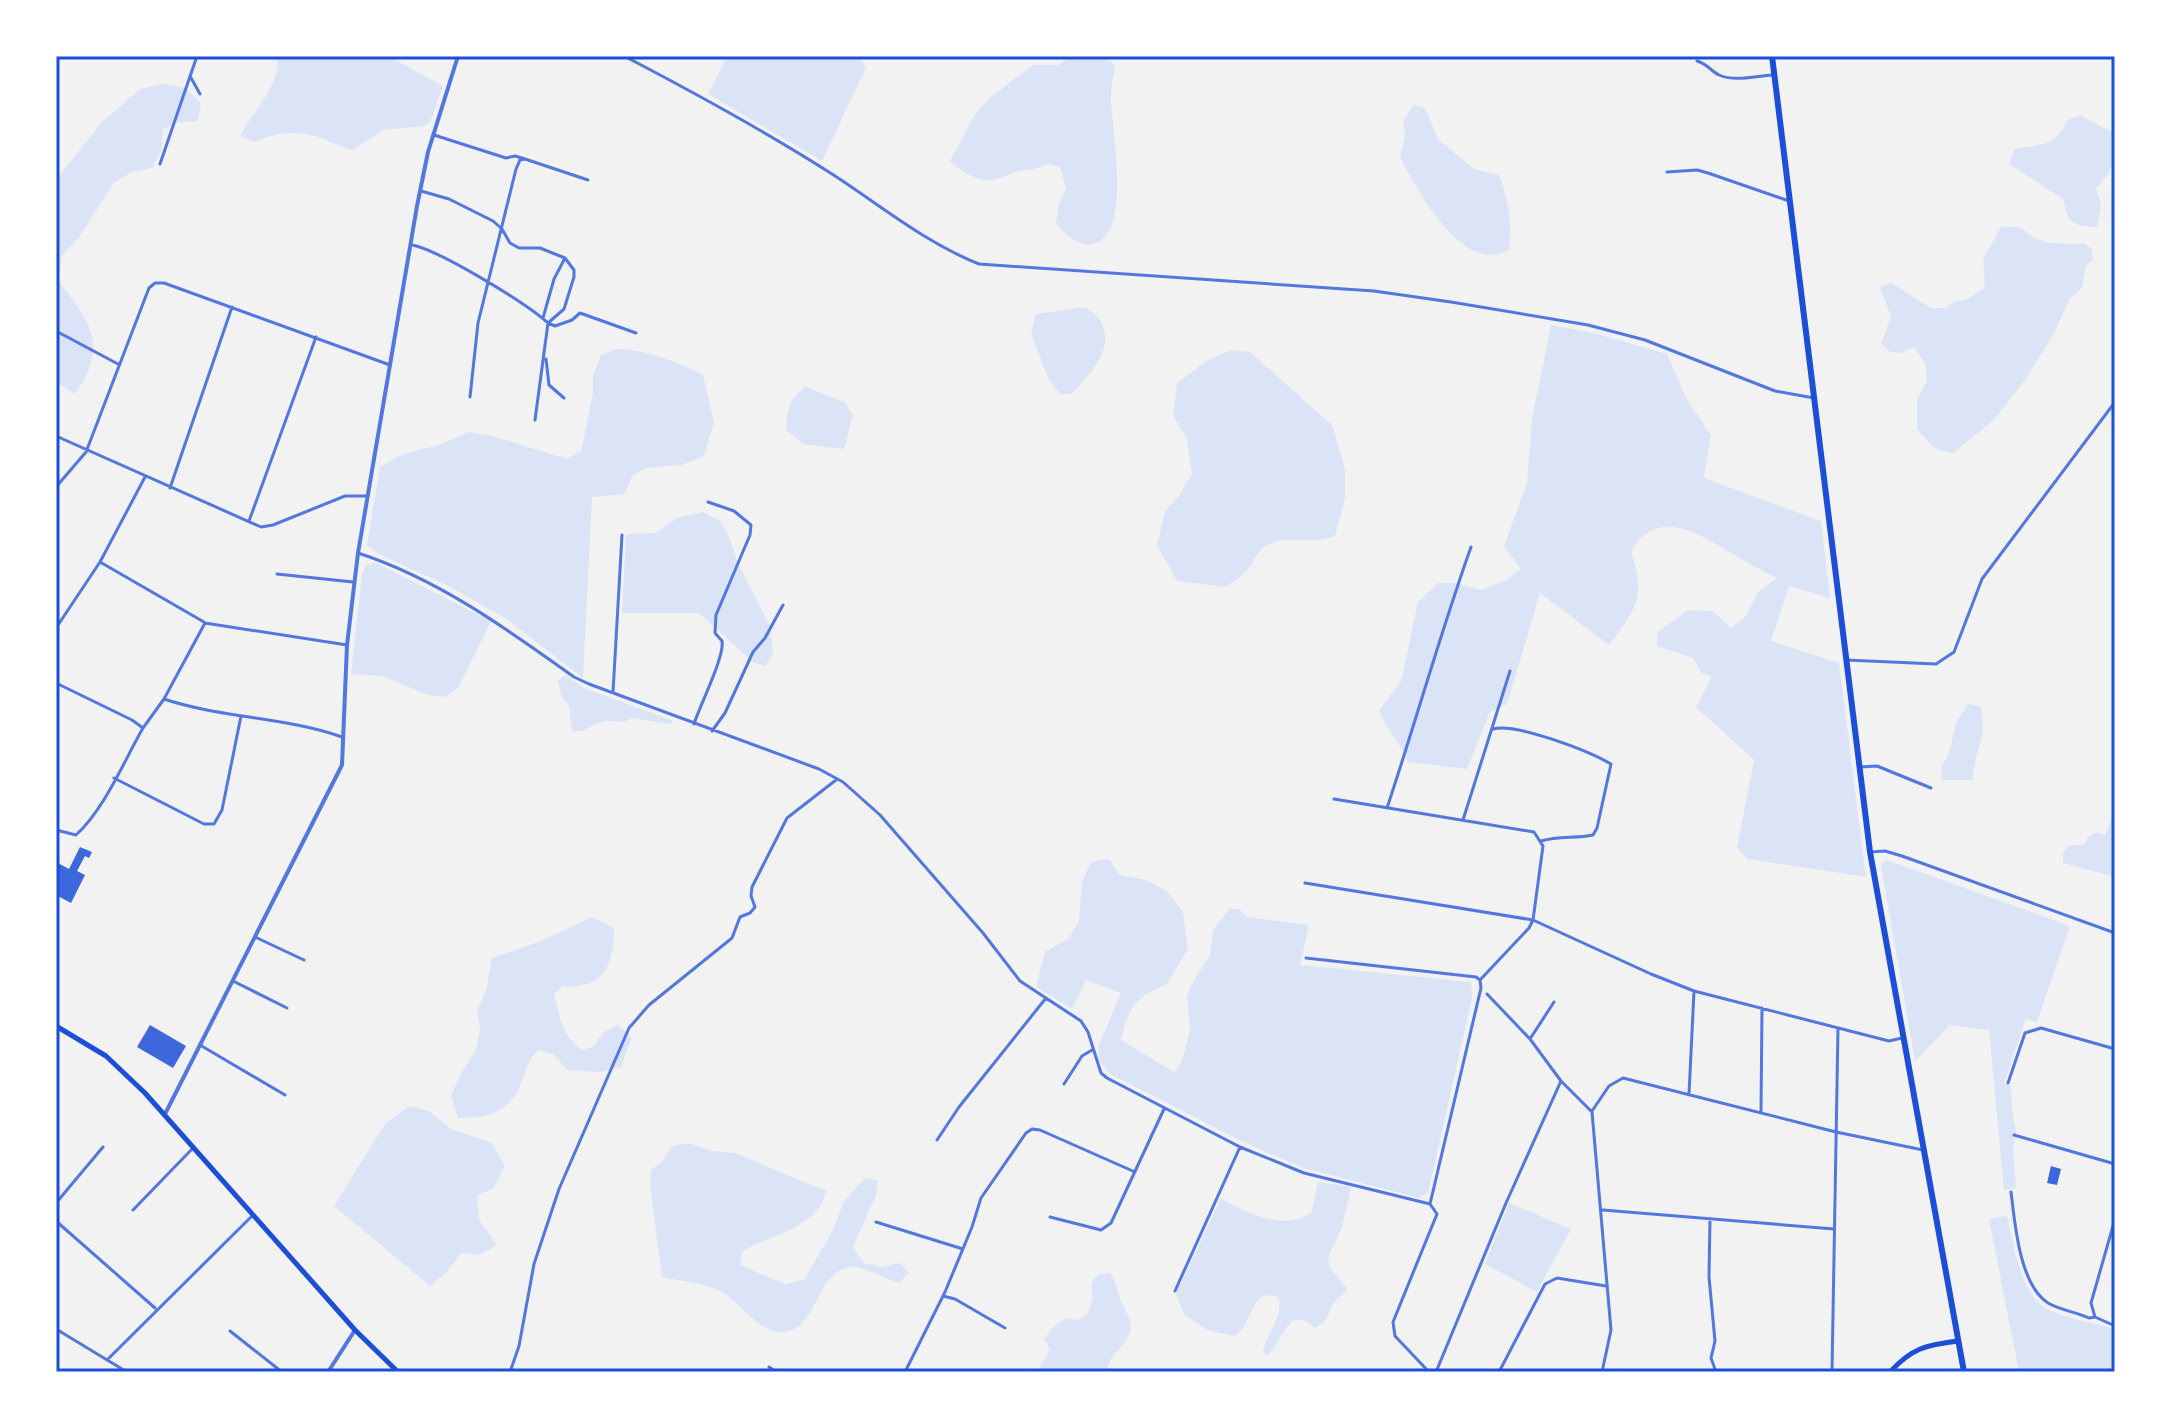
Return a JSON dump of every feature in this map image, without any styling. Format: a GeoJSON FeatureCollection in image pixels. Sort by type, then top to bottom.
{"type":"FeatureCollection","features":[{"type":"Feature","properties":{"kind":"main road"},"geometry":{"type":"LineString","coordinates":[[1772,56],[1870,852],[1964,1372]]}},
{"type":"Feature","properties":{"kind":"main road"},"geometry":{"type":"LineString","coordinates":[[56,1026],[106,1056],[126,1073],[355,1330],[398,1372]]}},
{"type":"Feature","properties":{"kind":"main road"},"geometry":{"type":"LineString","coordinates":[[1890,1372],[1910,1352],[1925,1346],[1958,1341]]}},
{"type":"Feature","properties":{"kind":"street"},"geometry":{"type":"LineString","coordinates":[[160,164],[197,56]]}},
{"type":"Feature","properties":{"kind":"street"},"geometry":{"type":"LineString","coordinates":[[165,1114],[342,765],[347,645],[358,553],[410,245],[434,135],[458,56]]}},
{"type":"Feature","properties":{"kind":"street"},"geometry":{"type":"LineString","coordinates":[[624,56],[716,104],[890,211],[947,252],[979,264],[1374,291],[1451,302],[1588,325],[1645,340],[1775,391],[1814,398]]}},
{"type":"Feature","properties":{"kind":"street"},"geometry":{"type":"LineString","coordinates":[[1697,61],[1727,77],[1774,75]]}},
{"type":"Feature","properties":{"kind":"street"},"geometry":{"type":"LineString","coordinates":[[190,76],[200,94]]}},
{"type":"Feature","properties":{"kind":"street"},"geometry":{"type":"LineString","coordinates":[[434,135],[506,158],[515,156],[588,180]]}},
{"type":"Feature","properties":{"kind":"street"},"geometry":{"type":"LineString","coordinates":[[470,397],[474,342],[516,169],[520,160],[525,159]]}},
{"type":"Feature","properties":{"kind":"street"},"geometry":{"type":"LineString","coordinates":[[1667,172],[1697,170],[1789,201]]}},
{"type":"Feature","properties":{"kind":"street"},"geometry":{"type":"LineString","coordinates":[[421,191],[449,199],[493,221],[510,243],[519,248],[540,248],[565,258],[574,270],[564,309],[548,323],[535,420]]}},
{"type":"Feature","properties":{"kind":"street"},"geometry":{"type":"LineString","coordinates":[[410,245],[427,249],[555,326],[572,320],[580,313],[636,333]]}},
{"type":"Feature","properties":{"kind":"street"},"geometry":{"type":"LineString","coordinates":[[543,318],[554,279],[565,258]]}},
{"type":"Feature","properties":{"kind":"street"},"geometry":{"type":"LineString","coordinates":[[56,487],[86,452],[149,288],[155,283],[164,283],[316,336],[390,365]]}},
{"type":"Feature","properties":{"kind":"street"},"geometry":{"type":"LineString","coordinates":[[170,488],[232,307]]}},
{"type":"Feature","properties":{"kind":"street"},"geometry":{"type":"LineString","coordinates":[[56,331],[118,364]]}},
{"type":"Feature","properties":{"kind":"street"},"geometry":{"type":"LineString","coordinates":[[249,521],[316,336]]}},
{"type":"Feature","properties":{"kind":"street"},"geometry":{"type":"LineString","coordinates":[[546,355],[549,385],[564,398]]}},
{"type":"Feature","properties":{"kind":"street"},"geometry":{"type":"LineString","coordinates":[[1846,660],[1936,664],[1954,652],[1982,579],[2115,402]]}},
{"type":"Feature","properties":{"kind":"street"},"geometry":{"type":"LineString","coordinates":[[56,436],[86,452],[261,527],[345,496],[368,497]]}},
{"type":"Feature","properties":{"kind":"street"},"geometry":{"type":"LineString","coordinates":[[56,628],[100,562],[145,477]]}},
{"type":"Feature","properties":{"kind":"street"},"geometry":{"type":"LineString","coordinates":[[693,725],[721,657],[723,647],[715,633],[716,615],[750,535],[751,525],[734,511],[708,502]]}},
{"type":"Feature","properties":{"kind":"street"},"geometry":{"type":"LineString","coordinates":[[613,692],[622,535]]}},
{"type":"Feature","properties":{"kind":"street"},"geometry":{"type":"LineString","coordinates":[[1387,808],[1421,706],[1437,643],[1471,547]]}},
{"type":"Feature","properties":{"kind":"street"},"geometry":{"type":"LineString","coordinates":[[358,553],[380,560],[478,609],[574,677],[838,778],[859,794],[891,827],[983,933],[1020,981],[1081,1021],[1088,1032],[1101,1073],[1240,1147],[1304,1173],[1430,1204],[1437,1214],[1393,1322],[1395,1336],[1429,1372]]}},
{"type":"Feature","properties":{"kind":"street"},"geometry":{"type":"LineString","coordinates":[[100,562],[205,623],[347,645]]}},
{"type":"Feature","properties":{"kind":"street"},"geometry":{"type":"LineString","coordinates":[[277,574],[355,582]]}},
{"type":"Feature","properties":{"kind":"street"},"geometry":{"type":"LineString","coordinates":[[712,731],[725,713],[753,652],[765,638],[783,605]]}},
{"type":"Feature","properties":{"kind":"street"},"geometry":{"type":"LineString","coordinates":[[56,830],[76,835],[82,829],[164,699],[205,623]]}},
{"type":"Feature","properties":{"kind":"street"},"geometry":{"type":"LineString","coordinates":[[1463,821],[1510,671]]}},
{"type":"Feature","properties":{"kind":"street"},"geometry":{"type":"LineString","coordinates":[[56,683],[143,728]]}},
{"type":"Feature","properties":{"kind":"street"},"geometry":{"type":"LineString","coordinates":[[164,699],[241,716],[300,724],[344,737]]}},
{"type":"Feature","properties":{"kind":"street"},"geometry":{"type":"LineString","coordinates":[[114,778],[204,824],[214,824],[222,810],[241,716]]}},
{"type":"Feature","properties":{"kind":"street"},"geometry":{"type":"LineString","coordinates":[[1493,729],[1501,727],[1536,735],[1611,764],[1593,835],[1556,836],[1541,841]]}},
{"type":"Feature","properties":{"kind":"street"},"geometry":{"type":"LineString","coordinates":[[1860,767],[1877,766],[1931,788]]}},
{"type":"Feature","properties":{"kind":"street"},"geometry":{"type":"LineString","coordinates":[[510,1372],[519,1346],[534,1264],[559,1189],[629,1028],[649,1005],[732,938],[740,917],[755,907],[752,887],[787,818],[838,778]]}},
{"type":"Feature","properties":{"kind":"street"},"geometry":{"type":"LineString","coordinates":[[1334,799],[1534,832],[1543,846],[1533,920],[1480,980]]}},
{"type":"Feature","properties":{"kind":"street"},"geometry":{"type":"LineString","coordinates":[[1870,852],[1885,851],[1902,856],[2115,933]]}},
{"type":"Feature","properties":{"kind":"street"},"geometry":{"type":"LineString","coordinates":[[1305,883],[1533,920],[1694,991],[1889,1041],[1902,1038]]}},
{"type":"Feature","properties":{"kind":"street"},"geometry":{"type":"LineString","coordinates":[[255,937],[304,960]]}},
{"type":"Feature","properties":{"kind":"street"},"geometry":{"type":"LineString","coordinates":[[1306,958],[1476,977],[1480,980]]}},
{"type":"Feature","properties":{"kind":"street"},"geometry":{"type":"LineString","coordinates":[[1430,1204],[1481,988],[1480,980]]}},
{"type":"Feature","properties":{"kind":"street"},"geometry":{"type":"LineString","coordinates":[[233,981],[287,1008]]}},
{"type":"Feature","properties":{"kind":"street"},"geometry":{"type":"LineString","coordinates":[[1481,988],[1530,1039],[1561,1081],[1592,1112]]}},
{"type":"Feature","properties":{"kind":"street"},"geometry":{"type":"LineString","coordinates":[[1689,1094],[1694,991]]}},
{"type":"Feature","properties":{"kind":"street"},"geometry":{"type":"LineString","coordinates":[[1478,998],[1487,994]]}},
{"type":"Feature","properties":{"kind":"street"},"geometry":{"type":"LineString","coordinates":[[937,1140],[959,1107],[1046,998]]}},
{"type":"Feature","properties":{"kind":"street"},"geometry":{"type":"LineString","coordinates":[[1530,1039],[1554,1002]]}},
{"type":"Feature","properties":{"kind":"street"},"geometry":{"type":"LineString","coordinates":[[1761,1113],[1762,1008]]}},
{"type":"Feature","properties":{"kind":"street"},"geometry":{"type":"LineString","coordinates":[[1832,1372],[1838,1028]]}},
{"type":"Feature","properties":{"kind":"street"},"geometry":{"type":"LineString","coordinates":[[2008,1083],[2025,1033],[2033,1029],[2041,1028],[2115,1049]]}},
{"type":"Feature","properties":{"kind":"street"},"geometry":{"type":"LineString","coordinates":[[200,1045],[285,1095]]}},
{"type":"Feature","properties":{"kind":"street"},"geometry":{"type":"LineString","coordinates":[[1064,1084],[1082,1056],[1093,1050]]}},
{"type":"Feature","properties":{"kind":"street"},"geometry":{"type":"LineString","coordinates":[[1602,1372],[1611,1330],[1592,1112],[1609,1086],[1623,1078],[1836,1132],[1923,1150]]}},
{"type":"Feature","properties":{"kind":"street"},"geometry":{"type":"LineString","coordinates":[[1436,1372],[1561,1081]]}},
{"type":"Feature","properties":{"kind":"street"},"geometry":{"type":"LineString","coordinates":[[1050,1217],[1101,1230],[1111,1223],[1164,1109]]}},
{"type":"Feature","properties":{"kind":"street"},"geometry":{"type":"LineString","coordinates":[[905,1372],[943,1296],[981,1198],[1026,1133],[1032,1129],[1040,1130],[1135,1172]]}},
{"type":"Feature","properties":{"kind":"street"},"geometry":{"type":"LineString","coordinates":[[2014,1135],[2115,1164]]}},
{"type":"Feature","properties":{"kind":"street"},"geometry":{"type":"LineString","coordinates":[[56,1203],[103,1147]]}},
{"type":"Feature","properties":{"kind":"street"},"geometry":{"type":"LineString","coordinates":[[133,1210],[194,1147]]}},
{"type":"Feature","properties":{"kind":"street"},"geometry":{"type":"LineString","coordinates":[[1175,1291],[1240,1147]]}},
{"type":"Feature","properties":{"kind":"street"},"geometry":{"type":"LineString","coordinates":[[2011,1192],[2019,1249],[2032,1285],[2044,1301],[2115,1326]]}},
{"type":"Feature","properties":{"kind":"street"},"geometry":{"type":"LineString","coordinates":[[1601,1209],[1834,1229]]}},
{"type":"Feature","properties":{"kind":"street"},"geometry":{"type":"LineString","coordinates":[[108,1359],[253,1214]]}},
{"type":"Feature","properties":{"kind":"street"},"geometry":{"type":"LineString","coordinates":[[1710,1219],[1709,1277],[1715,1341],[1711,1358],[1716,1372]]}},
{"type":"Feature","properties":{"kind":"street"},"geometry":{"type":"LineString","coordinates":[[2095,1317],[2091,1303],[2115,1219]]}},
{"type":"Feature","properties":{"kind":"street"},"geometry":{"type":"LineString","coordinates":[[56,1221],[156,1309]]}},
{"type":"Feature","properties":{"kind":"street"},"geometry":{"type":"LineString","coordinates":[[876,1222],[963,1249]]}},
{"type":"Feature","properties":{"kind":"street"},"geometry":{"type":"LineString","coordinates":[[1499,1372],[1545,1284],[1557,1278],[1606,1286]]}},
{"type":"Feature","properties":{"kind":"street"},"geometry":{"type":"LineString","coordinates":[[943,1296],[955,1299],[1005,1328]]}},
{"type":"Feature","properties":{"kind":"street"},"geometry":{"type":"LineString","coordinates":[[56,1329],[127,1372]]}},
{"type":"Feature","properties":{"kind":"street"},"geometry":{"type":"LineString","coordinates":[[328,1372],[355,1330]]}},
{"type":"Feature","properties":{"kind":"street"},"geometry":{"type":"LineString","coordinates":[[230,1331],[282,1372]]}},
{"type":"Feature","properties":{"kind":"street"},"geometry":{"type":"LineString","coordinates":[[769,1367],[777,1372]]}},
{"type":"Feature","properties":{"kind":"shaded area"},"geometry":{"type":"Polygon","coordinates":[[[277,56],[388,56],[443,86],[430,122],[424,126],[384,130],[352,150],[300,133],[269,136],[254,142],[240,136],[271,88],[277,56]]]}},
{"type":"Feature","properties":{"kind":"shaded area"},"geometry":{"type":"Polygon","coordinates":[[[727,56],[859,56],[866,68],[822,161],[708,94],[727,56]]]}},
{"type":"Feature","properties":{"kind":"shaded area"},"geometry":{"type":"Polygon","coordinates":[[[1072,56],[1104,56],[1115,65],[1111,96],[1117,197],[1108,233],[1091,245],[1075,240],[1056,224],[1059,204],[1066,188],[1060,167],[1048,164],[983,180],[966,173],[950,161],[975,114],[992,96],[1033,65],[1058,65],[1072,56]]]}},
{"type":"Feature","properties":{"kind":"shaded area"},"geometry":{"type":"Polygon","coordinates":[[[162,84],[186,88],[201,103],[198,121],[177,123],[163,129],[162,149],[152,168],[132,172],[114,183],[79,237],[62,256],[58,280],[92,334],[92,361],[75,394],[56,382],[56,180],[101,123],[140,89],[162,84]]]}},
{"type":"Feature","properties":{"kind":"shaded area"},"geometry":{"type":"Polygon","coordinates":[[[1414,105],[1425,108],[1438,139],[1474,169],[1499,175],[1509,212],[1509,250],[1491,255],[1476,252],[1449,232],[1426,202],[1400,158],[1405,134],[1403,120],[1414,105]]]}},
{"type":"Feature","properties":{"kind":"shaded area"},"geometry":{"type":"Polygon","coordinates":[[[2080,115],[2113,133],[2115,141],[2113,163],[2096,188],[2101,205],[2097,227],[2081,226],[2069,220],[2063,199],[2009,164],[2014,149],[2052,140],[2058,136],[2066,121],[2080,115]]]}},
{"type":"Feature","properties":{"kind":"shaded area"},"geometry":{"type":"Polygon","coordinates":[[[2001,227],[2020,227],[2033,237],[2049,243],[2085,244],[2092,249],[2093,260],[2086,266],[2082,288],[2070,299],[2054,333],[2025,380],[1994,420],[1953,453],[1935,449],[1917,429],[1917,400],[1927,381],[1925,363],[1914,347],[1901,353],[1890,352],[1881,343],[1891,317],[1880,287],[1891,283],[1931,308],[1946,308],[1953,302],[1968,299],[1985,287],[1983,259],[2001,227]]]}},
{"type":"Feature","properties":{"kind":"shaded area"},"geometry":{"type":"Polygon","coordinates":[[[1086,307],[1100,320],[1104,330],[1103,351],[1093,370],[1072,394],[1060,394],[1048,378],[1031,333],[1036,314],[1086,307]]]}},
{"type":"Feature","properties":{"kind":"shaded area"},"geometry":{"type":"Polygon","coordinates":[[[1551,325],[1590,332],[1667,354],[1687,400],[1711,435],[1704,478],[1821,521],[1830,598],[1789,586],[1771,641],[1839,663],[1866,877],[1748,859],[1737,848],[1754,760],[1696,707],[1712,676],[1702,673],[1693,658],[1657,646],[1658,632],[1688,610],[1713,611],[1731,628],[1745,617],[1759,591],[1777,578],[1693,532],[1666,527],[1654,530],[1642,537],[1631,551],[1638,580],[1636,601],[1609,645],[1540,593],[1507,704],[1490,712],[1467,769],[1408,762],[1386,724],[1379,711],[1401,681],[1418,602],[1438,583],[1456,583],[1481,590],[1506,580],[1521,569],[1504,546],[1527,483],[1532,419],[1551,325]]]}},
{"type":"Feature","properties":{"kind":"shaded area"},"geometry":{"type":"Polygon","coordinates":[[[617,349],[661,357],[703,375],[714,422],[704,456],[682,465],[645,468],[632,477],[624,494],[592,497],[583,678],[505,618],[367,545],[380,467],[403,454],[439,445],[468,432],[493,436],[567,459],[581,451],[593,394],[593,375],[601,355],[617,349]]]}},
{"type":"Feature","properties":{"kind":"shaded area"},"geometry":{"type":"Polygon","coordinates":[[[1231,350],[1250,352],[1332,425],[1345,469],[1345,498],[1335,536],[1274,542],[1260,551],[1244,573],[1226,587],[1177,581],[1157,545],[1165,511],[1192,474],[1187,439],[1173,416],[1177,383],[1208,360],[1231,350]]]}},
{"type":"Feature","properties":{"kind":"shaded area"},"geometry":{"type":"Polygon","coordinates":[[[806,387],[844,402],[853,415],[844,449],[804,444],[786,430],[790,405],[806,387]]]}},
{"type":"Feature","properties":{"kind":"shaded area"},"geometry":{"type":"Polygon","coordinates":[[[703,512],[720,521],[728,533],[737,561],[770,626],[773,654],[765,666],[754,663],[699,613],[622,613],[626,534],[656,533],[677,518],[703,512]]]}},
{"type":"Feature","properties":{"kind":"shaded area"},"geometry":{"type":"Polygon","coordinates":[[[376,563],[491,621],[458,688],[445,697],[428,695],[382,676],[351,674],[362,574],[366,565],[376,563]]]}},
{"type":"Feature","properties":{"kind":"shaded area"},"geometry":{"type":"Polygon","coordinates":[[[566,675],[584,688],[674,721],[668,724],[633,718],[623,722],[604,721],[572,732],[569,706],[561,695],[558,680],[566,675]]]}},
{"type":"Feature","properties":{"kind":"shaded area"},"geometry":{"type":"Polygon","coordinates":[[[1968,704],[1980,706],[1983,726],[1973,780],[1941,780],[1942,766],[1949,753],[1956,723],[1968,704]]]}},
{"type":"Feature","properties":{"kind":"shaded area"},"geometry":{"type":"Polygon","coordinates":[[[2115,811],[2115,877],[2063,863],[2063,852],[2068,846],[2085,844],[2088,837],[2095,833],[2105,835],[2115,811]]]}},
{"type":"Feature","properties":{"kind":"shaded area"},"geometry":{"type":"Polygon","coordinates":[[[1109,859],[1120,875],[1146,880],[1167,891],[1183,912],[1188,949],[1167,984],[1146,994],[1134,1005],[1125,1022],[1121,1040],[1174,1072],[1182,1062],[1190,1029],[1187,997],[1191,985],[1210,955],[1213,930],[1230,908],[1239,909],[1247,917],[1309,925],[1300,965],[1471,982],[1472,998],[1428,1193],[1419,1198],[1304,1168],[1243,1142],[1110,1074],[1100,1062],[1098,1047],[1121,993],[1086,980],[1072,1009],[1036,987],[1045,952],[1069,938],[1079,920],[1082,882],[1091,862],[1109,859]]]}},
{"type":"Feature","properties":{"kind":"shaded area"},"geometry":{"type":"Polygon","coordinates":[[[1887,860],[2070,926],[2037,1022],[2026,1018],[2004,1083],[2011,1086],[2016,1132],[2013,1149],[2016,1188],[2004,1190],[1989,1030],[1950,1025],[1915,1061],[1881,865],[1887,860]]]}},
{"type":"Feature","properties":{"kind":"shaded area"},"geometry":{"type":"Polygon","coordinates":[[[592,917],[614,928],[609,964],[597,979],[588,984],[562,986],[554,994],[565,1031],[582,1050],[593,1047],[603,1033],[618,1025],[632,1038],[621,1067],[600,1072],[567,1070],[553,1054],[538,1050],[513,1099],[506,1106],[481,1117],[458,1118],[451,1096],[476,1050],[480,1030],[477,1011],[486,990],[492,958],[541,941],[592,917]]]}},
{"type":"Feature","properties":{"kind":"shaded area"},"geometry":{"type":"Polygon","coordinates":[[[410,1106],[429,1111],[451,1129],[492,1143],[505,1166],[493,1189],[477,1195],[479,1220],[497,1245],[479,1255],[461,1253],[448,1271],[430,1286],[334,1206],[385,1124],[410,1106]]]}},
{"type":"Feature","properties":{"kind":"shaded area"},"geometry":{"type":"Polygon","coordinates":[[[688,1143],[713,1151],[735,1153],[826,1191],[813,1214],[792,1229],[742,1252],[740,1265],[785,1284],[804,1280],[833,1230],[844,1201],[865,1178],[878,1180],[876,1195],[853,1247],[864,1263],[880,1267],[900,1263],[909,1273],[899,1283],[857,1267],[841,1270],[825,1286],[799,1326],[779,1332],[761,1325],[730,1297],[716,1289],[662,1277],[650,1185],[651,1170],[662,1162],[671,1147],[688,1143]]]}},
{"type":"Feature","properties":{"kind":"shaded area"},"geometry":{"type":"Polygon","coordinates":[[[1318,1182],[1351,1187],[1343,1224],[1329,1258],[1332,1269],[1347,1289],[1333,1304],[1324,1321],[1315,1328],[1306,1321],[1298,1319],[1292,1322],[1267,1356],[1263,1351],[1279,1310],[1277,1297],[1262,1297],[1235,1336],[1210,1331],[1184,1315],[1176,1294],[1221,1198],[1266,1218],[1290,1220],[1312,1212],[1318,1182]]]}},
{"type":"Feature","properties":{"kind":"shaded area"},"geometry":{"type":"Polygon","coordinates":[[[1509,1203],[1571,1229],[1537,1292],[1485,1264],[1509,1203]]]}},
{"type":"Feature","properties":{"kind":"shaded area"},"geometry":{"type":"Polygon","coordinates":[[[2007,1216],[2020,1269],[2031,1294],[2049,1310],[2115,1329],[2115,1372],[2019,1372],[1989,1219],[2007,1216]]]}},
{"type":"Feature","properties":{"kind":"shaded area"},"geometry":{"type":"Polygon","coordinates":[[[1110,1273],[1131,1327],[1128,1337],[1108,1365],[1107,1369],[1111,1372],[1037,1372],[1050,1349],[1044,1339],[1053,1327],[1066,1318],[1077,1320],[1087,1315],[1093,1299],[1091,1283],[1099,1274],[1110,1273]]]}},
{"type":"Feature","properties":{"kind":"building"},"geometry":{"type":"Polygon","coordinates":[[[80,847],[92,852],[89,858],[85,856],[77,871],[85,875],[71,903],[56,895],[56,862],[69,869],[80,847]]]}},
{"type":"Feature","properties":{"kind":"building"},"geometry":{"type":"Polygon","coordinates":[[[150,1025],[186,1046],[173,1068],[137,1047],[150,1025]]]}},
{"type":"Feature","properties":{"kind":"building"},"geometry":{"type":"Polygon","coordinates":[[[2051,1166],[2061,1169],[2057,1185],[2047,1183],[2051,1166]]]}}]}
